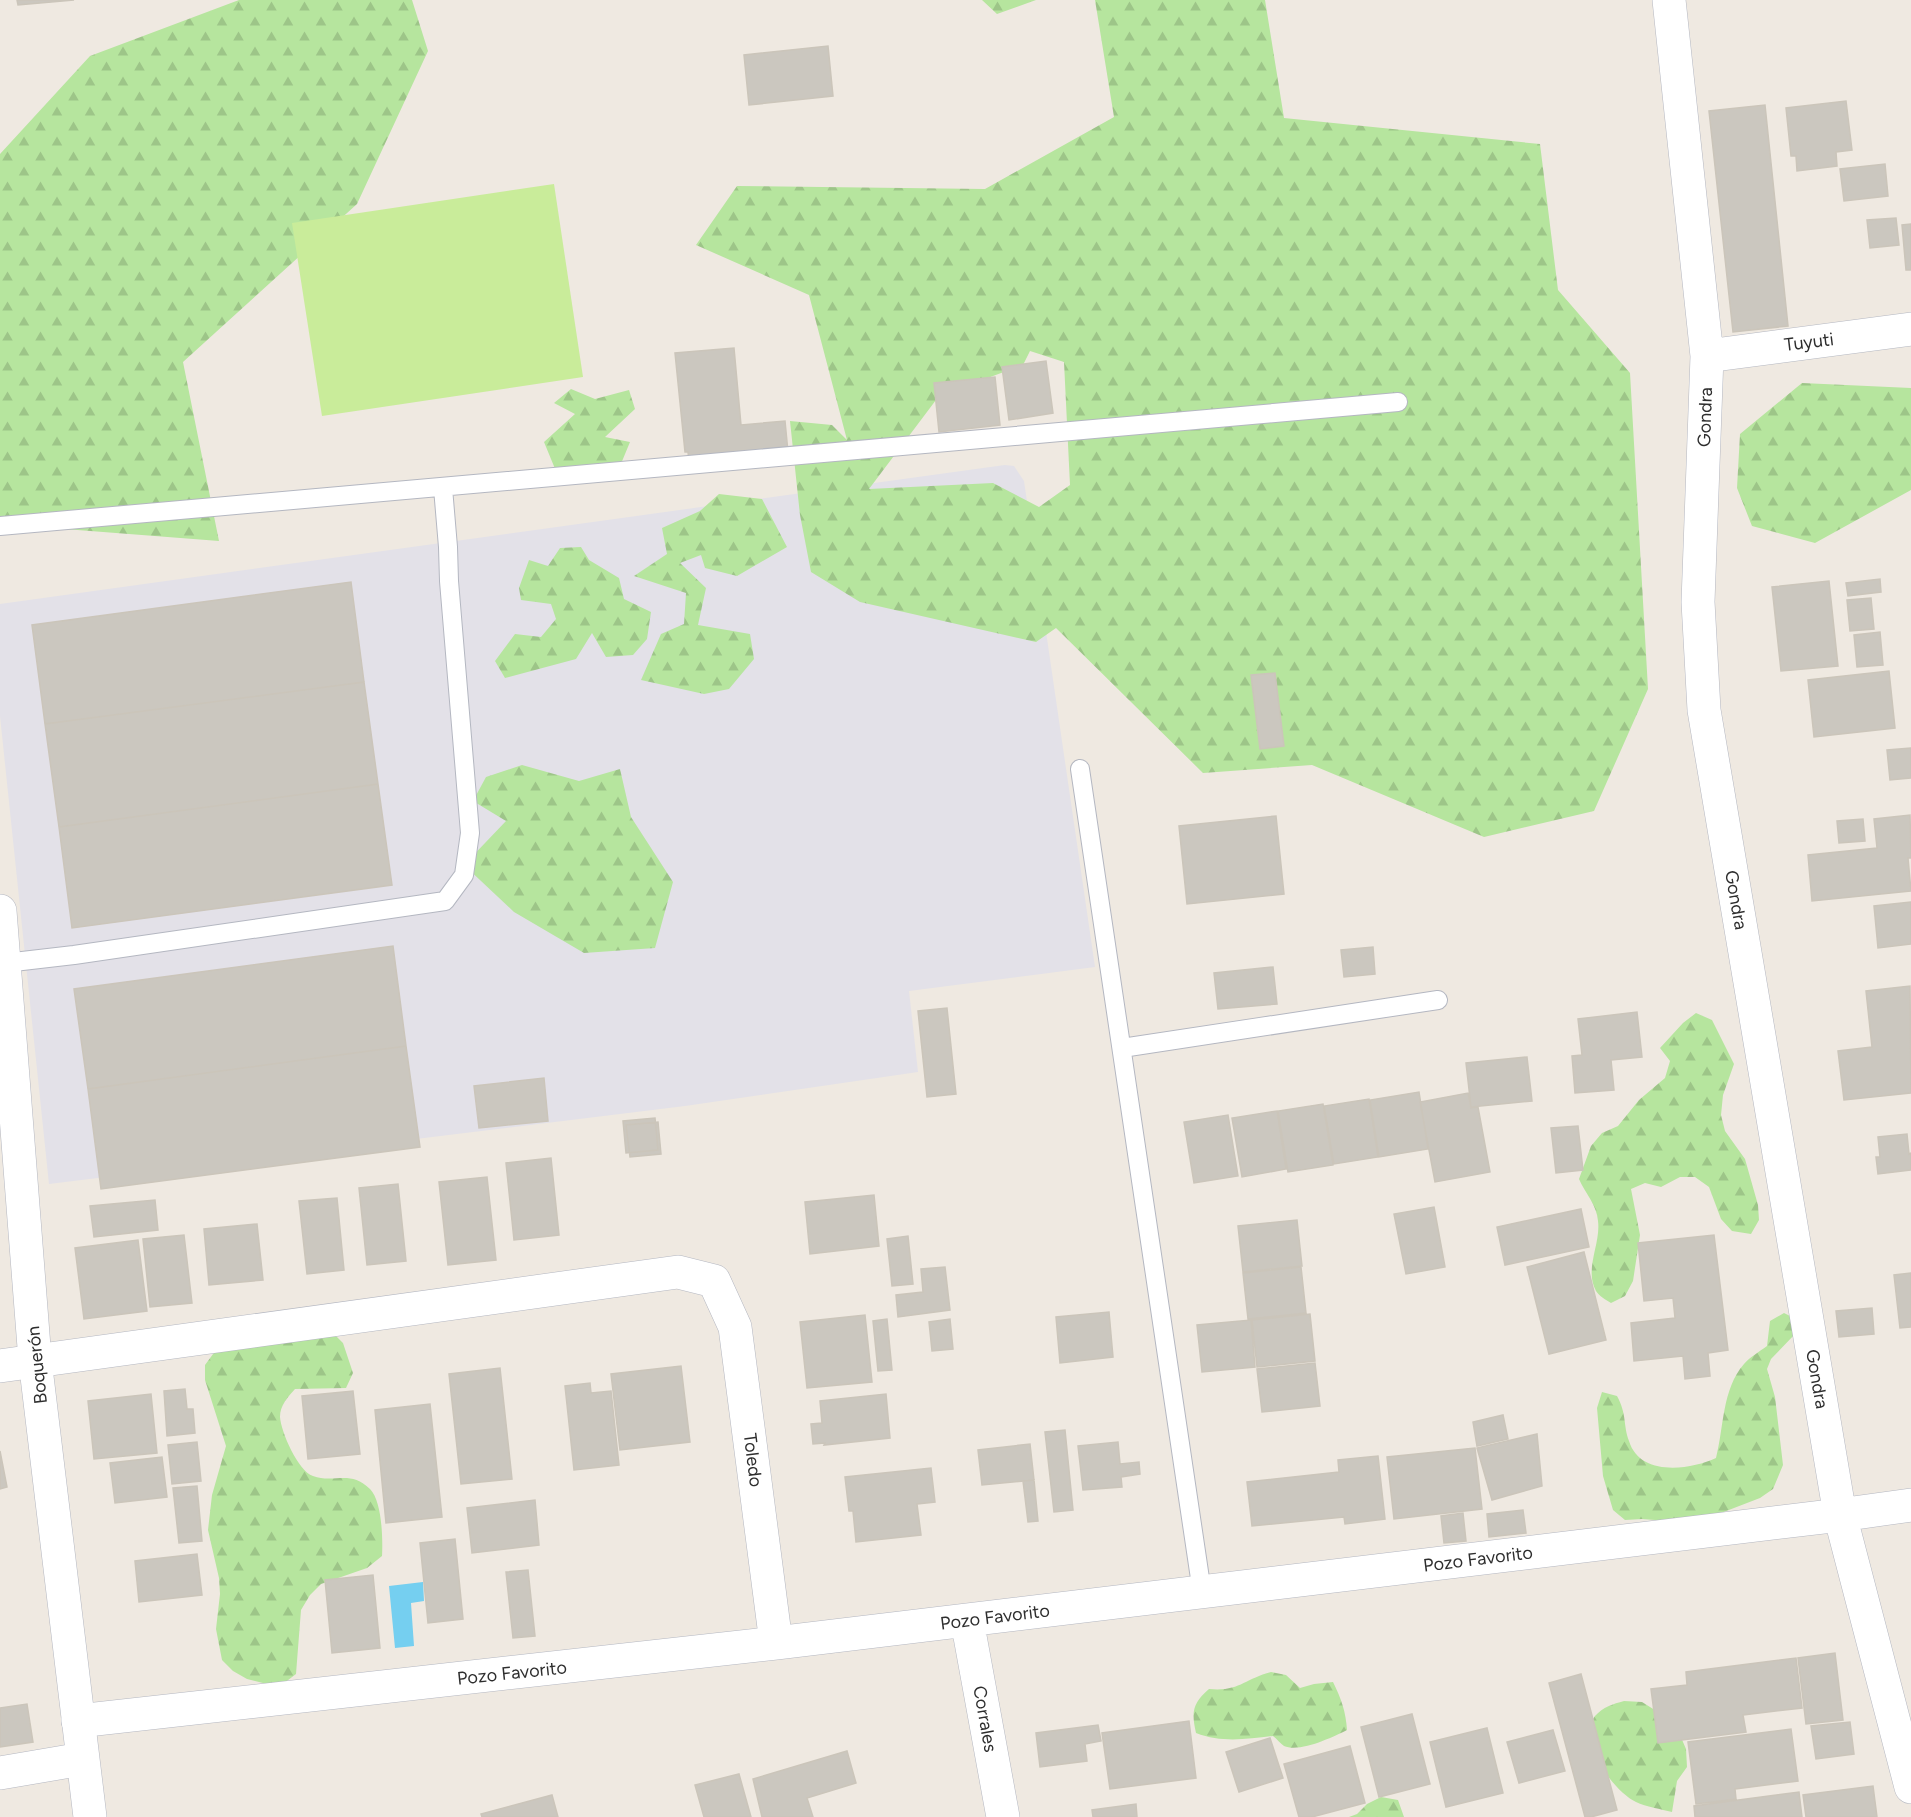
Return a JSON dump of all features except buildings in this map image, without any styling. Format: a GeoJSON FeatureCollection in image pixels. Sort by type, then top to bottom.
{"type":"FeatureCollection","features":[{"type":"Feature","properties":{"kind":"street","name":"Gondra"},"geometry":{"type":"LineString","coordinates":[[1669,0],[1707,356],[1698,602],[1704,710],[1840,1515],[1911,1787]]}},
{"type":"Feature","properties":{"kind":"street","name":"Tuyuti"},"geometry":{"type":"LineString","coordinates":[[1707,356],[1911,329]]}},
{"type":"Feature","properties":{"kind":"street","name":"Boquerón"},"geometry":{"type":"LineString","coordinates":[[0,911],[5,963],[10,1152],[90,1817]]}},
{"type":"Feature","properties":{"kind":"street","name":"Toledo"},"geometry":{"type":"LineString","coordinates":[[35,1360],[678,1272],[714,1281],[735,1327],[776,1643]]}},
{"type":"Feature","properties":{"kind":"street"},"geometry":{"type":"LineString","coordinates":[[0,1366],[35,1360]]}},
{"type":"Feature","properties":{"kind":"street","name":"Pozo Favorito"},"geometry":{"type":"LineString","coordinates":[[78,1721],[776,1643],[1840,1515],[1911,1504]]}},
{"type":"Feature","properties":{"kind":"street","name":"Corrales"},"geometry":{"type":"LineString","coordinates":[[967,1620],[1003,1817]]}},
{"type":"Feature","properties":{"kind":"street"},"geometry":{"type":"LineString","coordinates":[[0,1773],[82,1759]]}},
{"type":"Feature","properties":{"kind":"lane"},"geometry":{"type":"LineString","coordinates":[[0,526],[1398,402]]}},
{"type":"Feature","properties":{"kind":"lane"},"geometry":{"type":"LineString","coordinates":[[5,963],[445,901],[464,874],[470,833],[443,488]]}},
{"type":"Feature","properties":{"kind":"lane"},"geometry":{"type":"LineString","coordinates":[[1080,769],[1202,1592]]}},
{"type":"Feature","properties":{"kind":"lane"},"geometry":{"type":"LineString","coordinates":[[1122,1048],[1438,1000]]}},
{"type":"Feature","properties":{"kind":"shaded area"},"geometry":{"type":"Polygon","coordinates":[[[1005,465],[1014,466],[1024,481],[1095,967],[909,991],[918,1072],[685,1106],[49,1184],[0,716],[0,604],[1005,465]]]}},
{"type":"Feature","properties":{"kind":"green space"},"geometry":{"type":"Polygon","coordinates":[[[239,0],[412,0],[428,51],[357,204],[183,362],[219,541],[0,524],[0,154],[90,56],[239,0]]]}},
{"type":"Feature","properties":{"kind":"green space"},"geometry":{"type":"Polygon","coordinates":[[[982,0],[1036,0],[997,14],[982,0]]]}},
{"type":"Feature","properties":{"kind":"green space"},"geometry":{"type":"Polygon","coordinates":[[[1095,0],[1265,0],[1284,118],[1540,144],[1558,290],[1630,373],[1648,689],[1594,811],[1484,837],[1312,765],[1203,773],[1056,628],[1036,642],[860,602],[811,572],[800,515],[790,421],[832,425],[847,440],[809,295],[696,245],[737,186],[985,189],[1114,117],[1095,0]],[[1030,351],[1023,365],[939,396],[869,489],[993,483],[1039,507],[1070,485],[1064,362],[1030,351]]]}},
{"type":"Feature","properties":{"kind":"green space"},"geometry":{"type":"Polygon","coordinates":[[[554,184],[583,377],[322,416],[292,223],[554,184]]]}},
{"type":"Feature","properties":{"kind":"green space"},"geometry":{"type":"Polygon","coordinates":[[[1802,383],[1911,388],[1911,490],[1815,543],[1752,526],[1737,488],[1740,434],[1802,383]]]}},
{"type":"Feature","properties":{"kind":"green space"},"geometry":{"type":"Polygon","coordinates":[[[571,389],[595,399],[629,390],[635,409],[605,437],[630,442],[618,471],[558,476],[544,442],[575,414],[554,403],[571,389]]]}},
{"type":"Feature","properties":{"kind":"green space"},"geometry":{"type":"Polygon","coordinates":[[[719,494],[762,499],[787,547],[737,576],[705,568],[701,555],[680,563],[706,588],[698,625],[750,634],[754,659],[729,689],[704,694],[641,680],[661,634],[684,624],[686,593],[634,576],[667,554],[662,528],[700,511],[719,494]]]}},
{"type":"Feature","properties":{"kind":"green space"},"geometry":{"type":"Polygon","coordinates":[[[581,547],[589,560],[619,578],[624,599],[651,612],[647,639],[633,655],[606,657],[592,633],[576,659],[505,678],[495,661],[515,634],[541,637],[556,619],[551,604],[521,600],[519,588],[529,560],[548,566],[560,548],[581,547]]]}},
{"type":"Feature","properties":{"kind":"green space"},"geometry":{"type":"Polygon","coordinates":[[[522,765],[579,781],[620,769],[631,817],[673,882],[655,948],[584,953],[514,912],[464,865],[506,821],[473,801],[486,777],[522,765]]]}},
{"type":"Feature","properties":{"kind":"green space"},"geometry":{"type":"Polygon","coordinates":[[[1696,1013],[1712,1020],[1734,1064],[1723,1095],[1721,1115],[1725,1131],[1745,1159],[1758,1205],[1759,1220],[1751,1234],[1732,1231],[1721,1219],[1709,1187],[1695,1177],[1680,1177],[1661,1187],[1645,1183],[1631,1189],[1640,1235],[1633,1281],[1625,1296],[1611,1303],[1597,1293],[1593,1283],[1592,1265],[1598,1221],[1593,1204],[1579,1179],[1591,1146],[1602,1133],[1618,1126],[1639,1100],[1665,1078],[1670,1061],[1660,1048],[1683,1023],[1696,1013]]]}},
{"type":"Feature","properties":{"kind":"green space"},"geometry":{"type":"Polygon","coordinates":[[[1784,1313],[1792,1317],[1796,1333],[1771,1359],[1767,1369],[1775,1397],[1783,1465],[1773,1489],[1760,1498],[1695,1523],[1625,1520],[1613,1510],[1603,1476],[1597,1408],[1602,1392],[1617,1396],[1629,1441],[1635,1453],[1644,1461],[1667,1468],[1693,1465],[1716,1458],[1731,1385],[1744,1364],[1767,1346],[1770,1321],[1784,1313]]]}},
{"type":"Feature","properties":{"kind":"green space"},"geometry":{"type":"Polygon","coordinates":[[[331,1331],[343,1343],[353,1373],[346,1388],[295,1389],[281,1409],[281,1424],[291,1450],[307,1473],[328,1479],[349,1478],[363,1483],[370,1489],[379,1511],[382,1556],[367,1568],[321,1584],[310,1595],[301,1610],[296,1674],[279,1687],[247,1679],[233,1671],[222,1660],[216,1629],[220,1594],[219,1578],[208,1530],[212,1495],[226,1446],[205,1380],[205,1365],[216,1350],[331,1331]]]}},
{"type":"Feature","properties":{"kind":"green space"},"geometry":{"type":"Polygon","coordinates":[[[1271,1672],[1286,1675],[1300,1688],[1333,1682],[1343,1705],[1347,1730],[1307,1746],[1291,1748],[1284,1746],[1273,1736],[1225,1739],[1196,1733],[1195,1708],[1209,1689],[1228,1689],[1271,1672]]]}},
{"type":"Feature","properties":{"kind":"green space"},"geometry":{"type":"Polygon","coordinates":[[[1624,1701],[1642,1702],[1658,1712],[1680,1735],[1686,1749],[1687,1767],[1677,1781],[1672,1812],[1640,1804],[1627,1796],[1608,1776],[1594,1751],[1590,1738],[1590,1726],[1595,1716],[1605,1708],[1624,1701]]]}},
{"type":"Feature","properties":{"kind":"green space"},"geometry":{"type":"Polygon","coordinates":[[[1381,1797],[1398,1800],[1404,1817],[1349,1817],[1357,1814],[1367,1804],[1381,1797]]]}},
{"type":"Feature","properties":{"kind":"water"},"geometry":{"type":"Polygon","coordinates":[[[423,1582],[424,1601],[411,1603],[414,1646],[395,1648],[389,1586],[423,1582]]]}}]}
